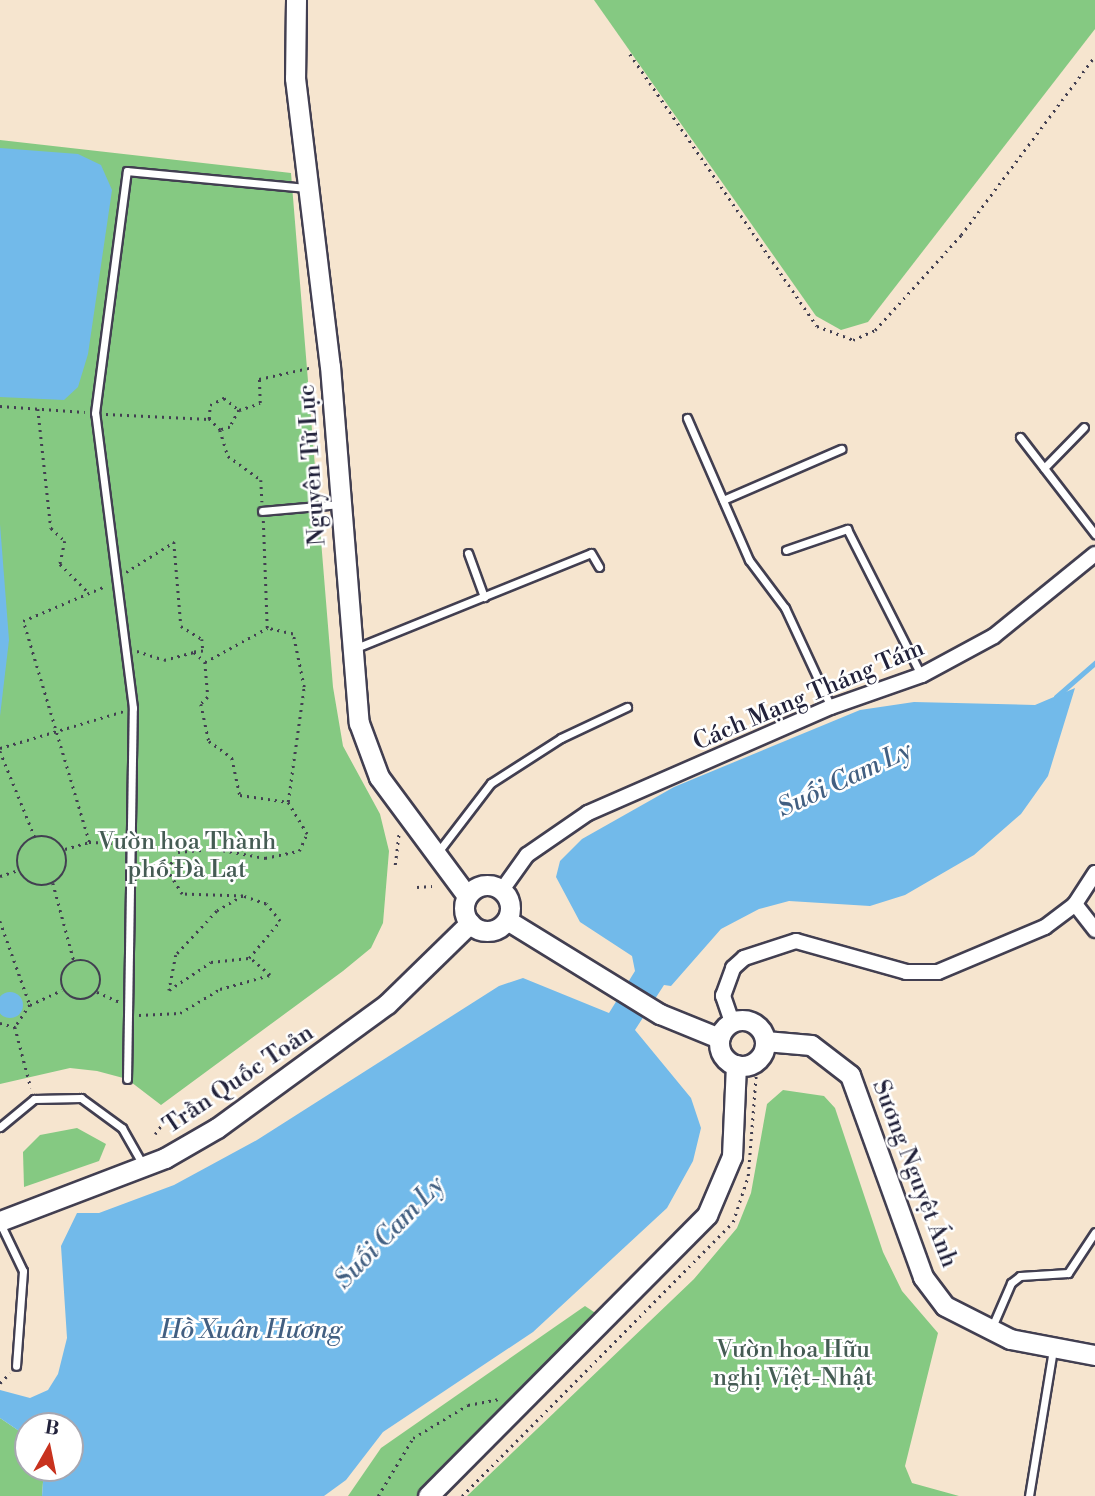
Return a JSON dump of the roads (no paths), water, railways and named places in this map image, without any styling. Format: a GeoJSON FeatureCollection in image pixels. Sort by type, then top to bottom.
{"type":"FeatureCollection","features":[{"type":"Feature","properties":{"kind":"main road","name":"Nguyên Tử Lực"},"geometry":{"type":"LineString","coordinates":[[296,0],[295,78],[330,366],[351,650],[367,750],[433,858],[467,896]]}},
{"type":"Feature","properties":{"kind":"main road"},"geometry":{"type":"LineString","coordinates":[[484,885],[502,890],[510,906],[507,920],[489,931],[470,923],[467,896],[484,885]]}},
{"type":"Feature","properties":{"kind":"main road"},"geometry":{"type":"LineString","coordinates":[[507,920],[660,1014],[719,1038]]}},
{"type":"Feature","properties":{"kind":"main road","name":"Trần Quốc Toản"},"geometry":{"type":"LineString","coordinates":[[0,1222],[144,1166],[217,1128],[387,1004],[470,923]]}},
{"type":"Feature","properties":{"kind":"main road"},"geometry":{"type":"LineString","coordinates":[[732,1022],[751,1022],[765,1041],[757,1061],[736,1065],[720,1052],[719,1038],[732,1022]]}},
{"type":"Feature","properties":{"kind":"main road","name":"Sương Nguyệt Ánh"},"geometry":{"type":"LineString","coordinates":[[765,1041],[811,1045],[850,1075],[923,1277],[945,1306],[990,1331],[1053,1349],[1095,1355]]}},
{"type":"Feature","properties":{"kind":"main road"},"geometry":{"type":"LineString","coordinates":[[428,1496],[707,1216],[732,1156],[736,1065]]}},
{"type":"Feature","properties":{"kind":"street","name":"Cách Mạng Tháng Tám"},"geometry":{"type":"LineString","coordinates":[[502,890],[527,855],[588,813],[831,707],[922,675],[994,636],[1095,554]]}},
{"type":"Feature","properties":{"kind":"street"},"geometry":{"type":"LineString","coordinates":[[732,1022],[723,996],[733,968],[783,943],[812,942],[906,972],[938,972],[993,954],[1075,904],[1095,873]]}},
{"type":"Feature","properties":{"kind":"street"},"geometry":{"type":"LineString","coordinates":[[1075,904],[1095,930]]}},
{"type":"Feature","properties":{"kind":"lane"},"geometry":{"type":"LineString","coordinates":[[127,1079],[132,708],[95,413],[127,171],[308,188]]}},
{"type":"Feature","properties":{"kind":"lane"},"geometry":{"type":"LineString","coordinates":[[687,418],[755,571],[785,608],[831,707]]}},
{"type":"Feature","properties":{"kind":"lane"},"geometry":{"type":"LineString","coordinates":[[1044,468],[1084,427]]}},
{"type":"Feature","properties":{"kind":"lane"},"geometry":{"type":"LineString","coordinates":[[1020,437],[1095,534]]}},
{"type":"Feature","properties":{"kind":"lane"},"geometry":{"type":"LineString","coordinates":[[723,500],[841,449]]}},
{"type":"Feature","properties":{"kind":"lane"},"geometry":{"type":"LineString","coordinates":[[262,511],[341,504]]}},
{"type":"Feature","properties":{"kind":"lane"},"geometry":{"type":"LineString","coordinates":[[786,550],[847,529],[922,675]]}},
{"type":"Feature","properties":{"kind":"lane"},"geometry":{"type":"LineString","coordinates":[[468,553],[484,597]]}},
{"type":"Feature","properties":{"kind":"lane"},"geometry":{"type":"LineString","coordinates":[[351,650],[591,553],[599,567]]}},
{"type":"Feature","properties":{"kind":"lane"},"geometry":{"type":"LineString","coordinates":[[433,858],[491,783],[561,738],[627,707]]}},
{"type":"Feature","properties":{"kind":"lane"},"geometry":{"type":"LineString","coordinates":[[0,1127],[34,1099],[81,1098],[122,1128],[144,1166]]}},
{"type":"Feature","properties":{"kind":"lane"},"geometry":{"type":"LineString","coordinates":[[0,1222],[23,1271],[26,1303],[16,1366]]}},
{"type":"Feature","properties":{"kind":"lane"},"geometry":{"type":"LineString","coordinates":[[990,1331],[1012,1283],[1020,1276],[1068,1273],[1095,1232]]}},
{"type":"Feature","properties":{"kind":"lane"},"geometry":{"type":"LineString","coordinates":[[1029,1496],[1053,1349]]}},
{"type":"Feature","properties":{"kind":"water"},"geometry":{"type":"Polygon","coordinates":[[[0,148],[78,154],[101,165],[112,190],[88,354],[78,387],[64,400],[0,397],[0,148]]]}},
{"type":"Feature","properties":{"kind":"water"},"geometry":{"type":"Polygon","coordinates":[[[0,524],[9,640],[0,716],[0,524]]]}},
{"type":"Feature","properties":{"kind":"water","name":"Hồ Xuân Hương"},"geometry":{"type":"Polygon","coordinates":[[[1075,688],[1048,776],[1021,814],[974,855],[905,895],[870,906],[789,901],[759,909],[721,929],[671,986],[664,985],[635,1030],[691,1098],[701,1128],[693,1161],[667,1208],[533,1332],[383,1432],[346,1480],[324,1496],[42,1496],[43,1482],[84,1482],[84,1412],[14,1412],[14,1428],[0,1418],[0,1390],[30,1398],[48,1390],[58,1374],[67,1338],[61,1246],[77,1213],[99,1213],[174,1185],[257,1140],[499,986],[523,978],[609,1013],[635,971],[632,956],[580,922],[556,877],[560,861],[582,839],[674,787],[860,710],[914,702],[1035,705],[1075,688]]]}},
{"type":"Feature","properties":{"kind":"water"},"geometry":{"type":"Polygon","coordinates":[[[10,992],[19,996],[23,1005],[19,1014],[10,1018],[1,1014],[-3,1005],[1,996],[10,992]]]}},
{"type":"Feature","properties":{"kind":"waterway","name":"Suối Cam Ly"},"geometry":{"type":"LineString","coordinates":[[1056,697],[1095,663]]}},
{"type":"Feature","properties":{"kind":"park label","name":"Vườn hoa Thành phố Đà Lạt"},"geometry":{"type":"Point","coordinates":[187,857]}},
{"type":"Feature","properties":{"kind":"park label","name":"Vườn hoa Hữu nghị Việt-Nhật"},"geometry":{"type":"Point","coordinates":[793,1365]}}]}
